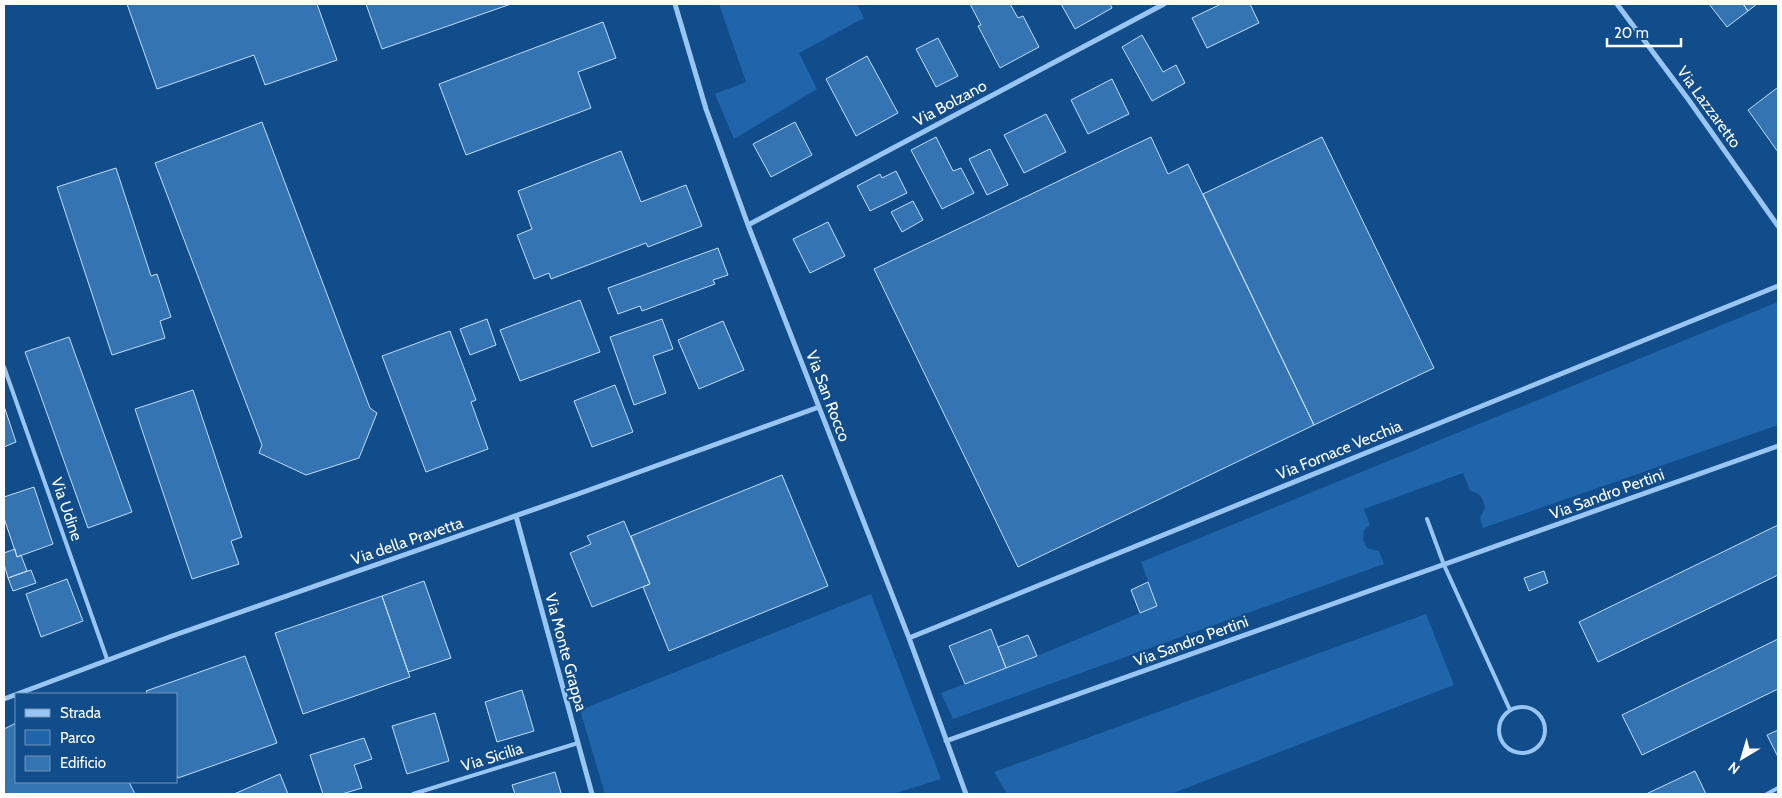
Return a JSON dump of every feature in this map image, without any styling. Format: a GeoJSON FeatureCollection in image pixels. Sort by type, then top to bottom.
{"type":"FeatureCollection","features":[{"type":"Feature","properties":{"kind":"street","name":"Via San Rocco"},"geometry":{"type":"LineString","coordinates":[[675,4],[706,109],[748,225],[908,638],[966,794]]}},
{"type":"Feature","properties":{"kind":"street","name":"Via Bolzano"},"geometry":{"type":"LineString","coordinates":[[748,225],[1164,4]]}},
{"type":"Feature","properties":{"kind":"street","name":"Via Lazzaretto"},"geometry":{"type":"LineString","coordinates":[[1617,4],[1688,99],[1778,226]]}},
{"type":"Feature","properties":{"kind":"street","name":"Via Fornace Vecchia"},"geometry":{"type":"LineString","coordinates":[[908,638],[1778,286]]}},
{"type":"Feature","properties":{"kind":"street","name":"Via della Pravetta"},"geometry":{"type":"LineString","coordinates":[[19,693],[107,659],[516,516],[819,407]]}},
{"type":"Feature","properties":{"kind":"street","name":"Via Sandro Pertini"},"geometry":{"type":"LineString","coordinates":[[946,741],[1778,446]]}},
{"type":"Feature","properties":{"kind":"street","name":"Via Monte Grappa"},"geometry":{"type":"LineString","coordinates":[[516,516],[592,794]]}},
{"type":"Feature","properties":{"kind":"lane","name":"Via Udine"},"geometry":{"type":"LineString","coordinates":[[4,367],[107,659]]}},
{"type":"Feature","properties":{"kind":"lane"},"geometry":{"type":"LineString","coordinates":[[1427,519],[1444,565],[1510,710]]}},
{"type":"Feature","properties":{"kind":"lane"},"geometry":{"type":"LineString","coordinates":[[1524,707],[1532,709],[1542,719],[1545,727],[1542,742],[1531,752],[1515,753],[1503,744],[1499,737],[1500,722],[1510,710],[1524,707]]}},
{"type":"Feature","properties":{"kind":"lane","name":"Via Sicilia"},"geometry":{"type":"LineString","coordinates":[[413,794],[578,744]]}},
{"type":"Feature","properties":{"kind":"lane"},"geometry":{"type":"LineString","coordinates":[[1768,794],[1778,788]]}},
{"type":"Feature","properties":{"kind":"green space"},"geometry":{"type":"Polygon","coordinates":[[[719,4],[857,4],[864,18],[799,53],[817,89],[734,139],[715,94],[746,82],[719,4]]]}},
{"type":"Feature","properties":{"kind":"green space"},"geometry":{"type":"Polygon","coordinates":[[[1778,302],[1778,425],[1483,528],[1480,518],[1485,508],[1483,501],[1479,494],[1470,491],[1463,473],[1364,509],[1370,525],[1364,530],[1363,540],[1367,548],[1379,551],[1384,564],[953,719],[941,693],[1037,656],[1157,606],[1141,562],[1778,302]]]}},
{"type":"Feature","properties":{"kind":"green space"},"geometry":{"type":"Polygon","coordinates":[[[871,594],[941,779],[893,794],[605,794],[580,710],[871,594]]]}},
{"type":"Feature","properties":{"kind":"green space"},"geometry":{"type":"Polygon","coordinates":[[[1426,614],[1454,685],[1171,794],[1007,794],[994,772],[1426,614]]]}},
{"type":"Feature","properties":{"kind":"building"},"geometry":{"type":"Polygon","coordinates":[[[127,4],[317,4],[337,60],[265,85],[254,55],[157,89],[127,4]]]}},
{"type":"Feature","properties":{"kind":"building"},"geometry":{"type":"Polygon","coordinates":[[[366,4],[511,4],[382,49],[366,4]]]}},
{"type":"Feature","properties":{"kind":"building"},"geometry":{"type":"Polygon","coordinates":[[[970,4],[1010,4],[1018,18],[1023,16],[1039,47],[1000,68],[978,26],[981,25],[970,4]]]}},
{"type":"Feature","properties":{"kind":"building"},"geometry":{"type":"Polygon","coordinates":[[[1061,4],[1110,4],[1112,8],[1075,29],[1061,4]]]}},
{"type":"Feature","properties":{"kind":"building"},"geometry":{"type":"Polygon","coordinates":[[[1221,4],[1250,4],[1259,23],[1207,48],[1192,18],[1221,4]]]}},
{"type":"Feature","properties":{"kind":"building"},"geometry":{"type":"Polygon","coordinates":[[[1709,4],[1743,4],[1748,11],[1727,27],[1709,4]]]}},
{"type":"Feature","properties":{"kind":"building"},"geometry":{"type":"Polygon","coordinates":[[[1743,4],[1757,4],[1748,11],[1743,4]]]}},
{"type":"Feature","properties":{"kind":"building"},"geometry":{"type":"Polygon","coordinates":[[[603,22],[616,58],[578,72],[591,108],[466,155],[439,84],[603,22]]]}},
{"type":"Feature","properties":{"kind":"building"},"geometry":{"type":"Polygon","coordinates":[[[1142,35],[1163,72],[1176,65],[1185,83],[1152,101],[1122,47],[1142,35]]]}},
{"type":"Feature","properties":{"kind":"building"},"geometry":{"type":"Polygon","coordinates":[[[938,38],[958,76],[936,87],[916,49],[938,38]]]}},
{"type":"Feature","properties":{"kind":"building"},"geometry":{"type":"Polygon","coordinates":[[[867,56],[898,113],[856,136],[826,79],[867,56]]]}},
{"type":"Feature","properties":{"kind":"building"},"geometry":{"type":"Polygon","coordinates":[[[1112,79],[1129,114],[1088,134],[1071,100],[1112,79]]]}},
{"type":"Feature","properties":{"kind":"building"},"geometry":{"type":"Polygon","coordinates":[[[1778,89],[1778,152],[1748,110],[1778,89]]]}},
{"type":"Feature","properties":{"kind":"building"},"geometry":{"type":"Polygon","coordinates":[[[1046,114],[1066,152],[1024,173],[1004,135],[1046,114]]]}},
{"type":"Feature","properties":{"kind":"building"},"geometry":{"type":"Polygon","coordinates":[[[262,122],[370,408],[377,413],[359,458],[306,475],[259,453],[262,445],[155,163],[262,122]]]}},
{"type":"Feature","properties":{"kind":"building"},"geometry":{"type":"Polygon","coordinates":[[[795,122],[812,155],[771,177],[753,144],[795,122]]]}},
{"type":"Feature","properties":{"kind":"building"},"geometry":{"type":"Polygon","coordinates":[[[936,137],[953,171],[961,168],[974,193],[942,209],[911,150],[936,137]]]}},
{"type":"Feature","properties":{"kind":"building"},"geometry":{"type":"Polygon","coordinates":[[[1151,137],[1168,174],[1188,164],[1314,425],[1018,567],[874,269],[1151,137]]]}},
{"type":"Feature","properties":{"kind":"building"},"geometry":{"type":"Polygon","coordinates":[[[1322,137],[1434,368],[1314,425],[1203,194],[1322,137]]]}},
{"type":"Feature","properties":{"kind":"building"},"geometry":{"type":"Polygon","coordinates":[[[990,149],[1008,185],[987,195],[969,159],[990,149]]]}},
{"type":"Feature","properties":{"kind":"building"},"geometry":{"type":"Polygon","coordinates":[[[621,151],[641,202],[686,185],[702,226],[648,247],[646,243],[551,279],[549,273],[534,279],[517,235],[532,229],[518,191],[621,151]]]}},
{"type":"Feature","properties":{"kind":"building"},"geometry":{"type":"Polygon","coordinates":[[[116,168],[151,276],[157,274],[171,317],[160,321],[165,338],[112,355],[57,187],[116,168]]]}},
{"type":"Feature","properties":{"kind":"building"},"geometry":{"type":"Polygon","coordinates":[[[896,171],[907,193],[870,211],[857,186],[880,174],[882,178],[896,171]]]}},
{"type":"Feature","properties":{"kind":"building"},"geometry":{"type":"Polygon","coordinates":[[[913,201],[923,220],[902,232],[891,212],[913,201]]]}},
{"type":"Feature","properties":{"kind":"building"},"geometry":{"type":"Polygon","coordinates":[[[828,222],[845,256],[810,273],[793,239],[828,222]]]}},
{"type":"Feature","properties":{"kind":"building"},"geometry":{"type":"Polygon","coordinates":[[[718,248],[728,275],[713,280],[715,284],[642,311],[640,306],[618,314],[608,288],[718,248]]]}},
{"type":"Feature","properties":{"kind":"building"},"geometry":{"type":"Polygon","coordinates":[[[580,300],[600,352],[520,381],[500,330],[580,300]]]}},
{"type":"Feature","properties":{"kind":"building"},"geometry":{"type":"Polygon","coordinates":[[[487,319],[496,345],[470,355],[460,329],[487,319]]]}},
{"type":"Feature","properties":{"kind":"building"},"geometry":{"type":"Polygon","coordinates":[[[662,319],[673,349],[653,356],[666,393],[634,405],[610,337],[662,319]]]}},
{"type":"Feature","properties":{"kind":"building"},"geometry":{"type":"Polygon","coordinates":[[[723,321],[744,370],[699,389],[678,340],[723,321]]]}},
{"type":"Feature","properties":{"kind":"building"},"geometry":{"type":"Polygon","coordinates":[[[450,331],[476,400],[471,402],[488,449],[426,472],[382,356],[450,331]]]}},
{"type":"Feature","properties":{"kind":"building"},"geometry":{"type":"Polygon","coordinates":[[[69,337],[132,512],[88,528],[25,352],[69,337]]]}},
{"type":"Feature","properties":{"kind":"building"},"geometry":{"type":"Polygon","coordinates":[[[615,385],[633,432],[592,447],[574,401],[615,385]]]}},
{"type":"Feature","properties":{"kind":"building"},"geometry":{"type":"Polygon","coordinates":[[[193,390],[242,537],[231,541],[239,564],[192,579],[135,409],[193,390]]]}},
{"type":"Feature","properties":{"kind":"building"},"geometry":{"type":"Polygon","coordinates":[[[4,406],[16,442],[4,447],[4,406]]]}},
{"type":"Feature","properties":{"kind":"building"},"geometry":{"type":"Polygon","coordinates":[[[782,475],[828,586],[669,651],[643,587],[650,584],[631,536],[782,475]]]}},
{"type":"Feature","properties":{"kind":"building"},"geometry":{"type":"Polygon","coordinates":[[[34,487],[53,544],[17,557],[4,518],[4,497],[34,487]]]}},
{"type":"Feature","properties":{"kind":"building"},"geometry":{"type":"Polygon","coordinates":[[[624,521],[650,584],[592,607],[570,553],[591,544],[587,536],[624,521]]]}},
{"type":"Feature","properties":{"kind":"building"},"geometry":{"type":"Polygon","coordinates":[[[1778,525],[1778,575],[1598,662],[1579,622],[1778,525]]]}},
{"type":"Feature","properties":{"kind":"building"},"geometry":{"type":"Polygon","coordinates":[[[15,549],[17,557],[21,555],[27,571],[8,578],[4,564],[4,553],[15,549]]]}},
{"type":"Feature","properties":{"kind":"building"},"geometry":{"type":"Polygon","coordinates":[[[31,570],[36,583],[13,591],[8,578],[31,570]]]}},
{"type":"Feature","properties":{"kind":"building"},"geometry":{"type":"Polygon","coordinates":[[[1544,571],[1548,583],[1529,591],[1524,578],[1544,571]]]}},
{"type":"Feature","properties":{"kind":"building"},"geometry":{"type":"Polygon","coordinates":[[[67,579],[83,621],[41,637],[26,594],[67,579]]]}},
{"type":"Feature","properties":{"kind":"building"},"geometry":{"type":"Polygon","coordinates":[[[424,581],[451,658],[408,672],[382,596],[424,581]]]}},
{"type":"Feature","properties":{"kind":"building"},"geometry":{"type":"Polygon","coordinates":[[[1148,582],[1157,606],[1140,613],[1131,590],[1148,582]]]}},
{"type":"Feature","properties":{"kind":"building"},"geometry":{"type":"Polygon","coordinates":[[[382,596],[410,677],[303,714],[275,633],[382,596]]]}},
{"type":"Feature","properties":{"kind":"building"},"geometry":{"type":"Polygon","coordinates":[[[991,629],[1006,668],[965,684],[949,646],[991,629]]]}},
{"type":"Feature","properties":{"kind":"building"},"geometry":{"type":"Polygon","coordinates":[[[1028,635],[1037,656],[1006,668],[998,647],[1028,635]]]}},
{"type":"Feature","properties":{"kind":"building"},"geometry":{"type":"Polygon","coordinates":[[[1778,639],[1778,689],[1642,755],[1622,715],[1778,639]]]}},
{"type":"Feature","properties":{"kind":"building"},"geometry":{"type":"Polygon","coordinates":[[[245,656],[277,743],[178,778],[178,693],[147,693],[146,691],[245,656]]]}},
{"type":"Feature","properties":{"kind":"building"},"geometry":{"type":"Polygon","coordinates":[[[522,690],[534,731],[497,742],[485,702],[522,690]]]}},
{"type":"Feature","properties":{"kind":"building"},"geometry":{"type":"Polygon","coordinates":[[[435,713],[449,761],[407,774],[392,726],[435,713]]]}},
{"type":"Feature","properties":{"kind":"building"},"geometry":{"type":"Polygon","coordinates":[[[15,724],[15,783],[130,783],[135,794],[4,794],[4,729],[15,724]]]}},
{"type":"Feature","properties":{"kind":"building"},"geometry":{"type":"Polygon","coordinates":[[[1778,730],[1778,757],[1767,735],[1778,730]]]}},
{"type":"Feature","properties":{"kind":"building"},"geometry":{"type":"Polygon","coordinates":[[[364,738],[372,759],[354,765],[362,788],[342,794],[323,794],[310,755],[364,738]]]}},
{"type":"Feature","properties":{"kind":"building"},"geometry":{"type":"Polygon","coordinates":[[[1695,771],[1706,794],[1646,794],[1695,771]]]}},
{"type":"Feature","properties":{"kind":"building"},"geometry":{"type":"Polygon","coordinates":[[[555,772],[561,793],[515,794],[512,785],[555,772]]]}},
{"type":"Feature","properties":{"kind":"building"},"geometry":{"type":"Polygon","coordinates":[[[280,774],[288,794],[234,794],[280,774]]]}}]}
